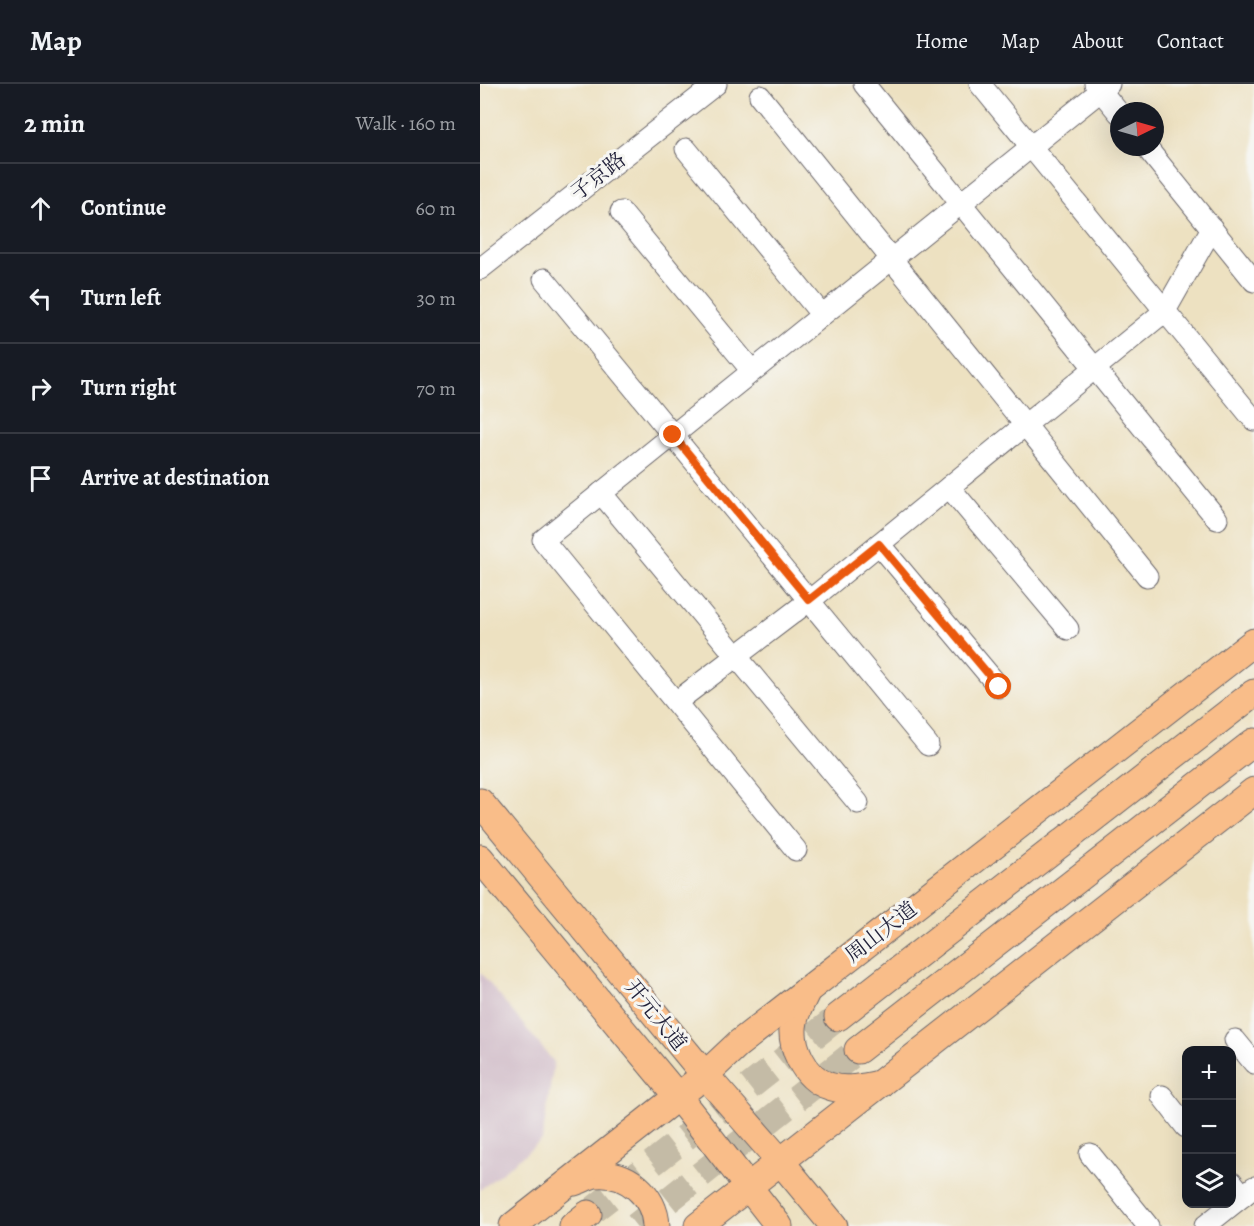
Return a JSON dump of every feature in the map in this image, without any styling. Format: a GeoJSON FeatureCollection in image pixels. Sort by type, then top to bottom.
{"type":"FeatureCollection","features":[{"type":"Feature","properties":{"kind":"main road","name":"周山大道"},"geometry":{"type":"LineString","coordinates":[[513,1226],[678,1097],[738,1044],[1254,642]]}},
{"type":"Feature","properties":{"kind":"main road","name":"周山大道"},"geometry":{"type":"LineString","coordinates":[[838,1017],[1254,693]]}},
{"type":"Feature","properties":{"kind":"main road"},"geometry":{"type":"LineString","coordinates":[[858,1050],[1254,742]]}},
{"type":"Feature","properties":{"kind":"main road"},"geometry":{"type":"LineString","coordinates":[[698,1226],[1254,791]]}},
{"type":"Feature","properties":{"kind":"main road","name":"开元大道"},"geometry":{"type":"LineString","coordinates":[[480,802],[705,1075],[834,1226]]}},
{"type":"Feature","properties":{"kind":"main road","name":"开元大道"},"geometry":{"type":"LineString","coordinates":[[480,858],[678,1097],[779,1226]]}},
{"type":"Feature","properties":{"kind":"main road"},"geometry":{"type":"LineString","coordinates":[[808,989],[794,1020],[794,1042],[804,1068],[828,1086],[851,1089],[880,1084]]}},
{"type":"Feature","properties":{"kind":"main road"},"geometry":{"type":"LineString","coordinates":[[565,1185],[596,1174],[623,1177],[646,1195],[656,1226]]}},
{"type":"Feature","properties":{"kind":"street","name":"子京路"},"geometry":{"type":"LineString","coordinates":[[480,269],[716,84]]}},
{"type":"Feature","properties":{"kind":"street"},"geometry":{"type":"LineString","coordinates":[[864,84],[1217,519]]}},
{"type":"Feature","properties":{"kind":"street"},"geometry":{"type":"LineString","coordinates":[[980,84],[1254,420]]}},
{"type":"Feature","properties":{"kind":"street"},"geometry":{"type":"LineString","coordinates":[[796,850],[543,540],[961,203],[1101,86],[1112,102]]}},
{"type":"Feature","properties":{"kind":"street"},"geometry":{"type":"LineString","coordinates":[[760,96],[1147,576]]}},
{"type":"Feature","properties":{"kind":"street"},"geometry":{"type":"LineString","coordinates":[[686,149],[822,315]]}},
{"type":"Feature","properties":{"kind":"street"},"geometry":{"type":"LineString","coordinates":[[1153,156],[1254,281]]}},
{"type":"Feature","properties":{"kind":"street"},"geometry":{"type":"LineString","coordinates":[[621,212],[752,371]]}},
{"type":"Feature","properties":{"kind":"street"},"geometry":{"type":"LineString","coordinates":[[676,702],[809,600],[1165,311],[1212,228]]}},
{"type":"Feature","properties":{"kind":"street"},"geometry":{"type":"LineString","coordinates":[[544,279],[928,745]]}},
{"type":"Feature","properties":{"kind":"street"},"geometry":{"type":"LineString","coordinates":[[949,487],[1068,629]]}},
{"type":"Feature","properties":{"kind":"street"},"geometry":{"type":"LineString","coordinates":[[601,493],[858,803]]}},
{"type":"Feature","properties":{"kind":"street"},"geometry":{"type":"LineString","coordinates":[[879,544],[999,687]]}},
{"type":"Feature","properties":{"kind":"street"},"geometry":{"type":"LineString","coordinates":[[1236,1040],[1254,1063]]}},
{"type":"Feature","properties":{"kind":"street"},"geometry":{"type":"LineString","coordinates":[[1162,1096],[1182,1121]]}},
{"type":"Feature","properties":{"kind":"street"},"geometry":{"type":"LineString","coordinates":[[1090,1154],[1148,1226]]}},
{"type":"Feature","properties":{"kind":"street"},"geometry":{"type":"LineString","coordinates":[[1205,1226],[1243,1188]]}},
{"type":"Feature","properties":{"kind":"shaded area"},"geometry":{"type":"Polygon","coordinates":[[[480,972],[554,1062],[542,1140],[480,1190],[480,972]]]}},
{"type":"Feature","properties":{"kind":"tunnel"},"geometry":{"type":"LineString","coordinates":[[588,1214],[838,1017]]}},
{"type":"Feature","properties":{"kind":"tunnel"},"geometry":{"type":"LineString","coordinates":[[636,1226],[858,1050]]}},
{"type":"Feature","properties":{"kind":"route"},"geometry":{"type":"LineString","coordinates":[[673,435],[809,600],[879,544],[999,687]]}}]}
